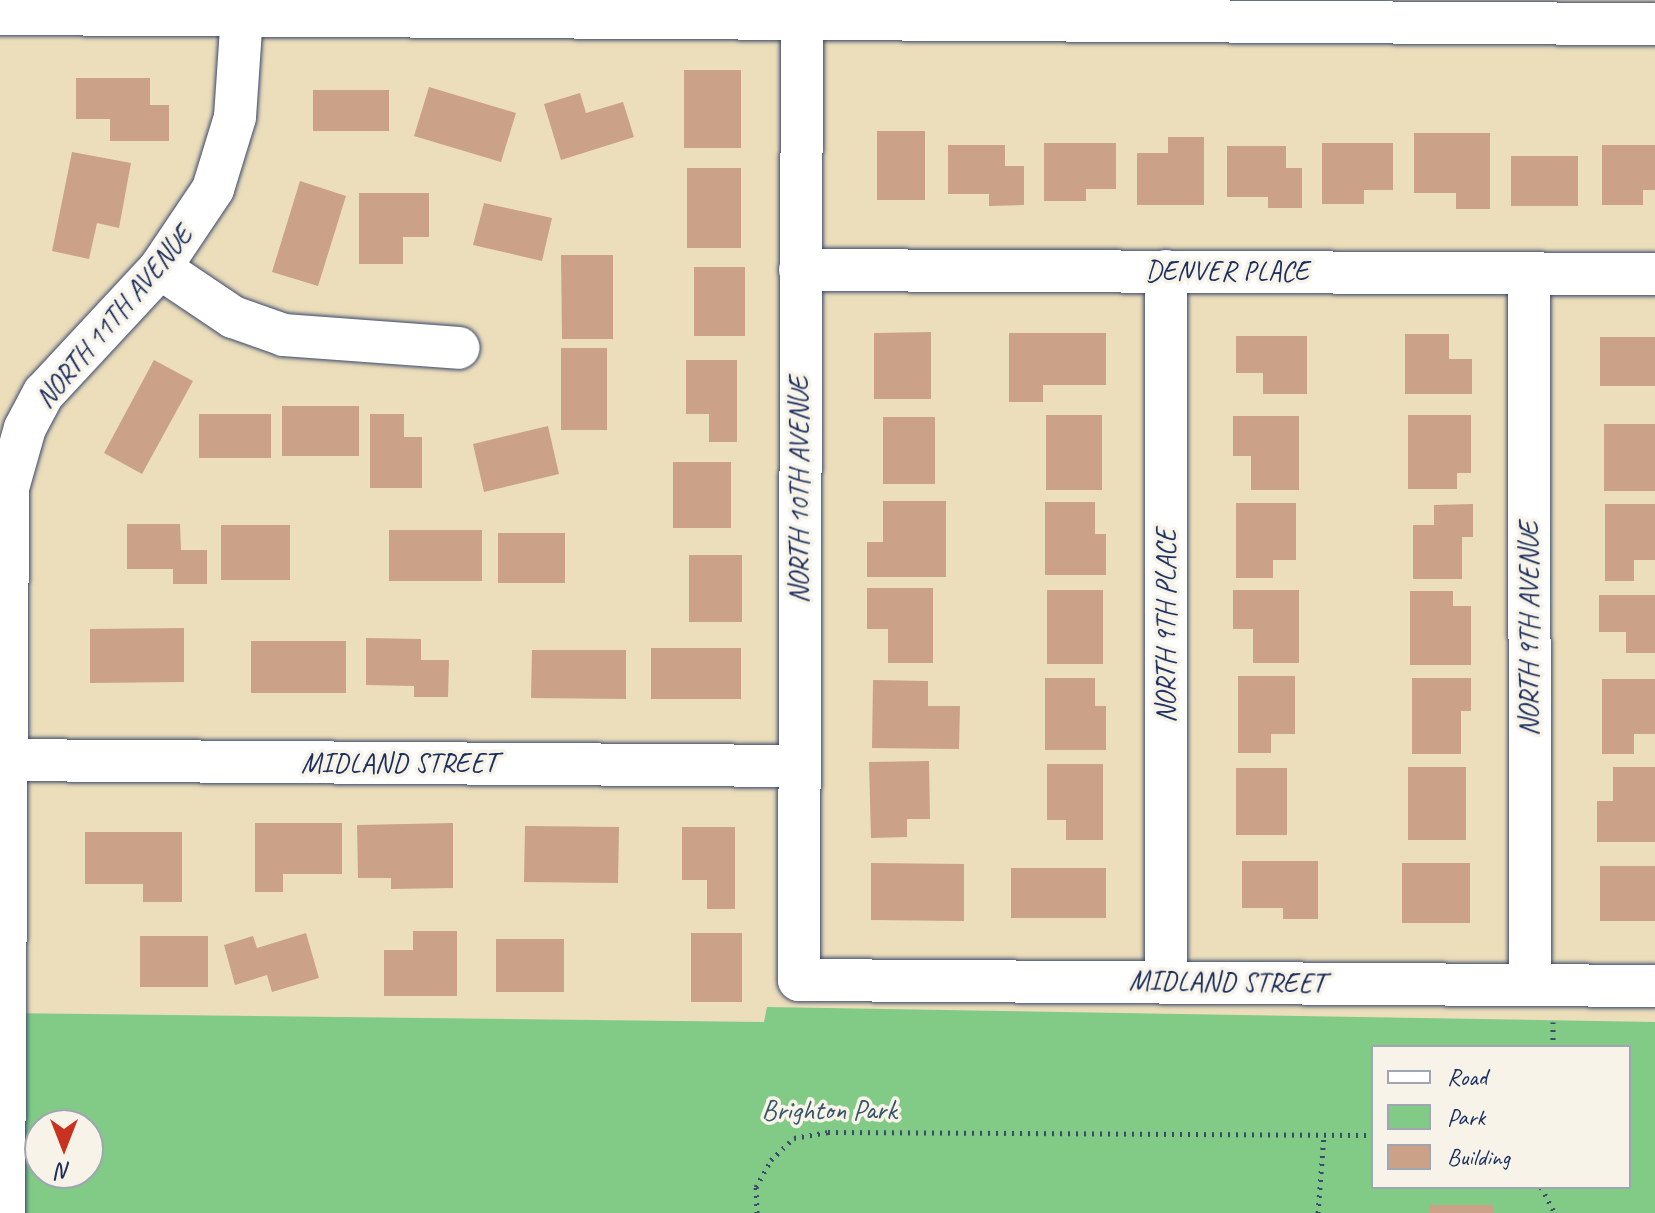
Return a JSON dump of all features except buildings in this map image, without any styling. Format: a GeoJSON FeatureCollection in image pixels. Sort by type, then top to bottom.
{"type":"FeatureCollection","features":[{"type":"Feature","properties":{"kind":"street","name":"NORTH 11TH AVENUE"},"geometry":{"type":"LineString","coordinates":[[4,1213],[2,760],[6,506],[13,459],[44,393],[160,268],[195,223],[226,156],[235,117],[243,7]]}},
{"type":"Feature","properties":{"kind":"street"},"geometry":{"type":"LineString","coordinates":[[26,9],[1349,11],[1639,16]]}},
{"type":"Feature","properties":{"kind":"street","name":"NORTH 10TH AVENUE"},"geometry":{"type":"LineString","coordinates":[[799,980],[802,9]]}},
{"type":"Feature","properties":{"kind":"street"},"geometry":{"type":"LineString","coordinates":[[160,268],[233,317],[284,335],[459,348]]}},
{"type":"Feature","properties":{"kind":"street","name":"DENVER PLACE"},"geometry":{"type":"LineString","coordinates":[[800,270],[1655,274]]}},
{"type":"Feature","properties":{"kind":"street","name":"NORTH 9TH PLACE"},"geometry":{"type":"LineString","coordinates":[[1166,271],[1166,982]]}},
{"type":"Feature","properties":{"kind":"street","name":"NORTH 9TH AVENUE"},"geometry":{"type":"LineString","coordinates":[[1529,273],[1530,985]]}},
{"type":"Feature","properties":{"kind":"street","name":"MIDLAND STREET"},"geometry":{"type":"LineString","coordinates":[[2,760],[799,766]]}},
{"type":"Feature","properties":{"kind":"street","name":"MIDLAND STREET"},"geometry":{"type":"LineString","coordinates":[[799,980],[1655,986]]}},
{"type":"Feature","properties":{"kind":"path"},"geometry":{"type":"LineString","coordinates":[[757,1213],[756,1187],[771,1160],[794,1138],[828,1132],[1371,1135]]}},
{"type":"Feature","properties":{"kind":"path"},"geometry":{"type":"LineString","coordinates":[[1318,1213],[1324,1135]]}},
{"type":"Feature","properties":{"kind":"path"},"geometry":{"type":"LineString","coordinates":[[1542,1189],[1555,1213]]}},
{"type":"Feature","properties":{"kind":"green space","name":"Brighton Park"},"geometry":{"type":"Polygon","coordinates":[[[767,1007],[1655,1022],[1655,1213],[4,1213],[4,1013],[764,1022],[767,1007]]]}}]}
